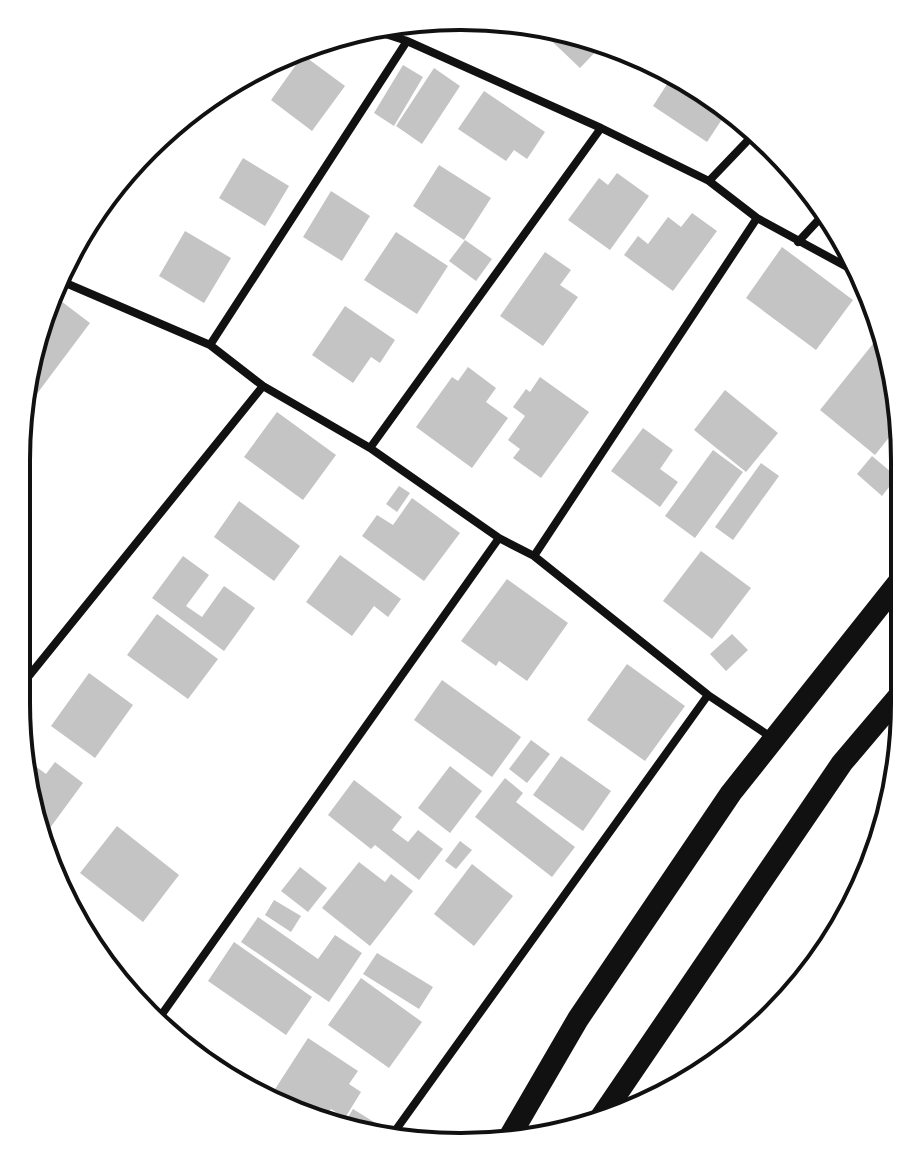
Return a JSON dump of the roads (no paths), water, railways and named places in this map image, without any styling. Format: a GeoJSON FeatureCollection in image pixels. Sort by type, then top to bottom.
{"type":"FeatureCollection","features":[{"type":"Feature","properties":{"kind":"highway"},"geometry":{"type":"LineString","coordinates":[[514,1129],[578,1019],[731,793],[891,592]]}},
{"type":"Feature","properties":{"kind":"highway"},"geometry":{"type":"LineString","coordinates":[[608,1106],[842,763],[891,705]]}},
{"type":"Feature","properties":{"kind":"street"},"geometry":{"type":"LineString","coordinates":[[391,36],[601,128],[709,181],[757,218],[845,266]]}},
{"type":"Feature","properties":{"kind":"street"},"geometry":{"type":"LineString","coordinates":[[210,345],[407,41]]}},
{"type":"Feature","properties":{"kind":"street"},"geometry":{"type":"LineString","coordinates":[[370,448],[601,128]]}},
{"type":"Feature","properties":{"kind":"street"},"geometry":{"type":"LineString","coordinates":[[709,181],[748,140]]}},
{"type":"Feature","properties":{"kind":"street"},"geometry":{"type":"LineString","coordinates":[[534,556],[757,218]]}},
{"type":"Feature","properties":{"kind":"street"},"geometry":{"type":"LineString","coordinates":[[798,242],[818,221]]}},
{"type":"Feature","properties":{"kind":"street"},"geometry":{"type":"LineString","coordinates":[[68,284],[210,345],[263,386],[370,448],[499,538],[534,556],[708,695],[774,739]]}},
{"type":"Feature","properties":{"kind":"street"},"geometry":{"type":"LineString","coordinates":[[30,675],[263,386]]}},
{"type":"Feature","properties":{"kind":"street"},"geometry":{"type":"LineString","coordinates":[[163,1013],[499,538]]}},
{"type":"Feature","properties":{"kind":"street"},"geometry":{"type":"LineString","coordinates":[[397,1128],[708,695]]}}]}
